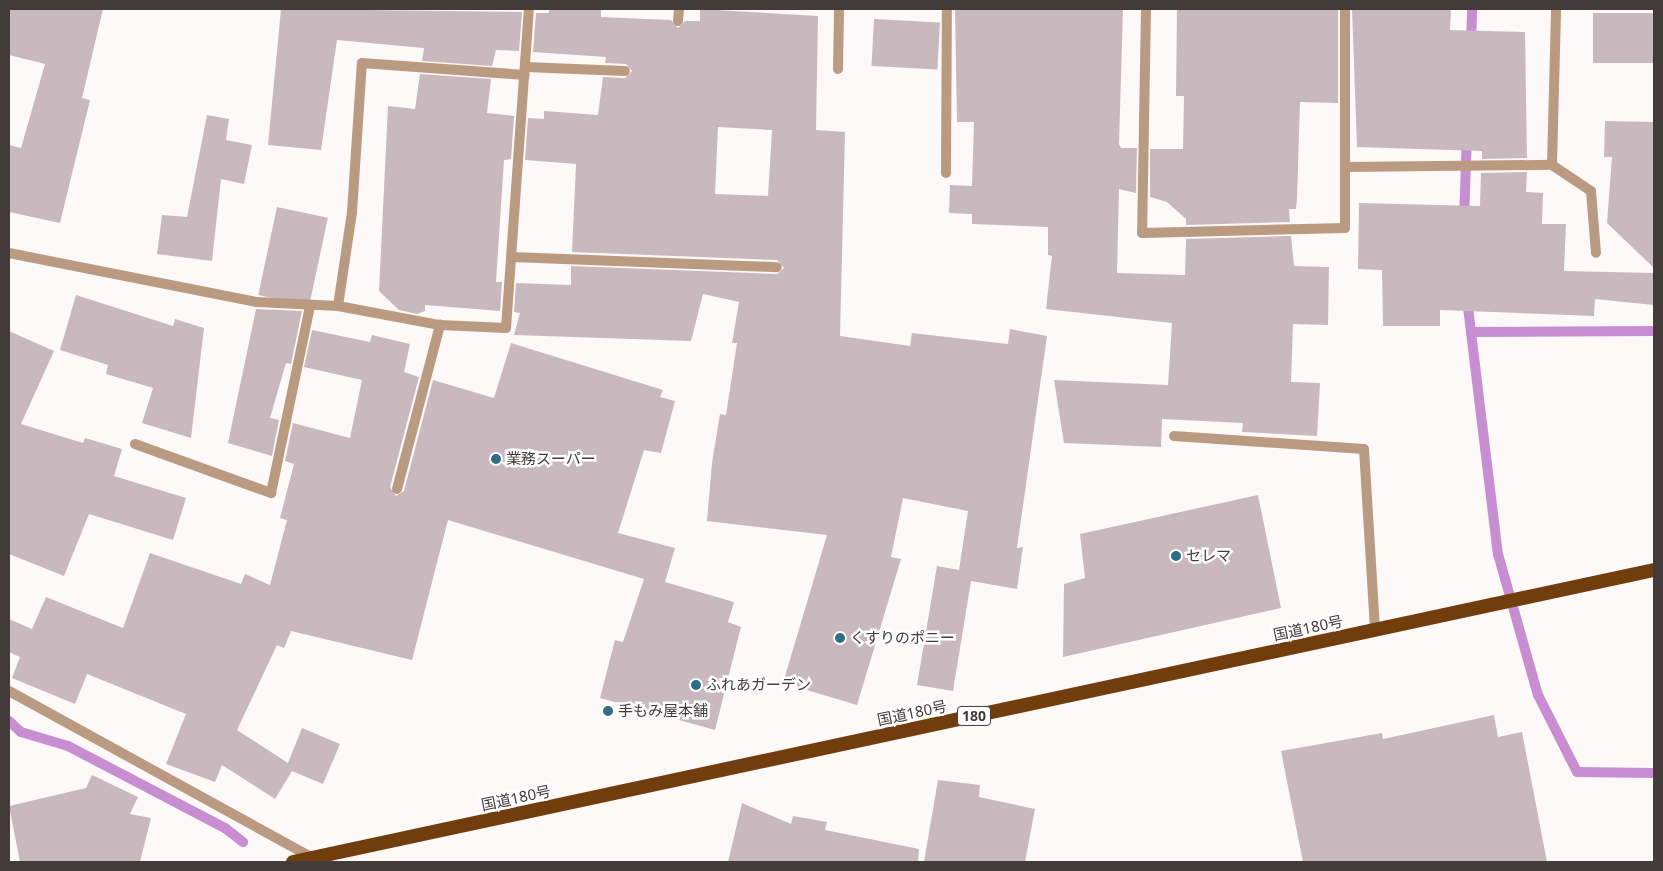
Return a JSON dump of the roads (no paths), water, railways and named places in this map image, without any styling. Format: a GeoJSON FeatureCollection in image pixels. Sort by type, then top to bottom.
{"type":"FeatureCollection","features":[{"type":"Feature","properties":{"kind":"highway","name":"国道180号"},"geometry":{"type":"LineString","coordinates":[[293,862],[317,860],[1654,570]]}},
{"type":"Feature","properties":{"kind":"street"},"geometry":{"type":"LineString","coordinates":[[9,253],[257,302],[338,306],[440,325],[506,328],[529,9]]}},
{"type":"Feature","properties":{"kind":"street"},"geometry":{"type":"LineString","coordinates":[[678,21],[679,9]]}},
{"type":"Feature","properties":{"kind":"street"},"geometry":{"type":"LineString","coordinates":[[838,69],[839,9]]}},
{"type":"Feature","properties":{"kind":"street"},"geometry":{"type":"LineString","coordinates":[[946,173],[947,9]]}},
{"type":"Feature","properties":{"kind":"street"},"geometry":{"type":"LineString","coordinates":[[1146,9],[1142,233],[1345,228],[1345,9]]}},
{"type":"Feature","properties":{"kind":"street"},"geometry":{"type":"LineString","coordinates":[[1552,165],[1556,9]]}},
{"type":"Feature","properties":{"kind":"street"},"geometry":{"type":"LineString","coordinates":[[338,306],[352,212],[362,63],[525,71],[625,71]]}},
{"type":"Feature","properties":{"kind":"street"},"geometry":{"type":"LineString","coordinates":[[1346,167],[1552,165],[1592,192],[1596,253]]}},
{"type":"Feature","properties":{"kind":"street"},"geometry":{"type":"LineString","coordinates":[[512,257],[777,267]]}},
{"type":"Feature","properties":{"kind":"street"},"geometry":{"type":"LineString","coordinates":[[135,444],[271,493],[310,306]]}},
{"type":"Feature","properties":{"kind":"street"},"geometry":{"type":"LineString","coordinates":[[397,489],[440,325]]}},
{"type":"Feature","properties":{"kind":"street"},"geometry":{"type":"LineString","coordinates":[[1174,436],[1364,450],[1375,630]]}},
{"type":"Feature","properties":{"kind":"street"},"geometry":{"type":"LineString","coordinates":[[9,691],[317,860]]}},
{"type":"Feature","properties":{"kind":"waterway"},"geometry":{"type":"LineString","coordinates":[[1471,43],[1472,9]]}},
{"type":"Feature","properties":{"kind":"waterway"},"geometry":{"type":"LineString","coordinates":[[1464,218],[1467,137]]}},
{"type":"Feature","properties":{"kind":"waterway"},"geometry":{"type":"LineString","coordinates":[[1467,299],[1498,554],[1538,695],[1577,772],[1654,773]]}},
{"type":"Feature","properties":{"kind":"waterway"},"geometry":{"type":"LineString","coordinates":[[1471,332],[1654,331]]}},
{"type":"Feature","properties":{"kind":"waterway"},"geometry":{"type":"LineString","coordinates":[[9,721],[21,732],[68,746],[225,828],[243,842]]}},
{"type":"Feature","properties":{"kind":"place","name":"業務スーパー"},"geometry":{"type":"Point","coordinates":[496,459]}},
{"type":"Feature","properties":{"kind":"place","name":"セレマ"},"geometry":{"type":"Point","coordinates":[1176,556]}},
{"type":"Feature","properties":{"kind":"place","name":"くすりのポニー"},"geometry":{"type":"Point","coordinates":[840,638]}},
{"type":"Feature","properties":{"kind":"place","name":"ふれあガーデン"},"geometry":{"type":"Point","coordinates":[696,685]}},
{"type":"Feature","properties":{"kind":"place","name":"手もみ屋本舗"},"geometry":{"type":"Point","coordinates":[608,711]}}]}
